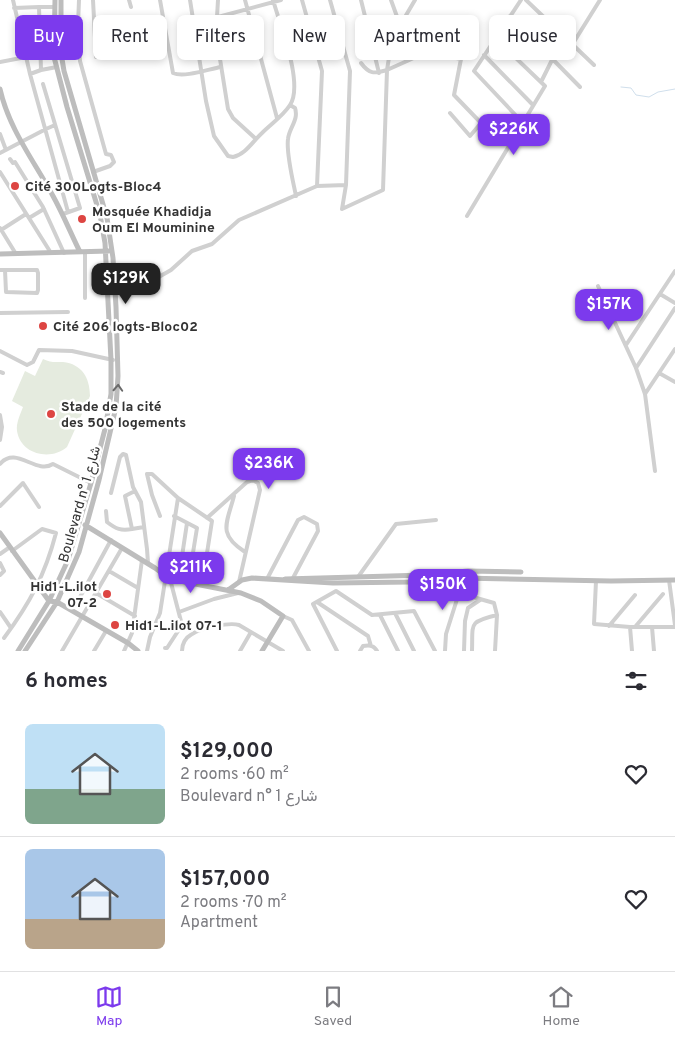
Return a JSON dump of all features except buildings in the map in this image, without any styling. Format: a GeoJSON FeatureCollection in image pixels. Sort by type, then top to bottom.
{"type":"FeatureCollection","features":[{"type":"Feature","properties":{"kind":"main road","name":"Boulevard n° شارع 1"},"geometry":{"type":"LineString","coordinates":[[18,651],[49,601],[68,560],[91,483],[109,410],[111,394],[109,251],[56,67],[54,44],[55,0]]}},
{"type":"Feature","properties":{"kind":"main road","name":"Boulevard n° شارع 1"},"geometry":{"type":"LineString","coordinates":[[25,651],[56,602],[74,565],[113,424],[118,392],[118,360],[107,218],[64,71],[61,53],[61,0]]}},
{"type":"Feature","properties":{"kind":"main road"},"geometry":{"type":"LineString","coordinates":[[0,89],[2,99],[20,142],[66,213],[82,252]]}},
{"type":"Feature","properties":{"kind":"main road"},"geometry":{"type":"LineString","coordinates":[[0,254],[109,251]]}},
{"type":"Feature","properties":{"kind":"main road"},"geometry":{"type":"LineString","coordinates":[[80,523],[111,540],[168,577],[242,593],[261,601],[283,616],[262,651]]}},
{"type":"Feature","properties":{"kind":"main road"},"geometry":{"type":"LineString","coordinates":[[0,533],[49,601],[56,602],[128,643],[138,651]]}},
{"type":"Feature","properties":{"kind":"main road"},"geometry":{"type":"LineString","coordinates":[[228,590],[249,578],[280,580],[392,579],[521,572]]}},
{"type":"Feature","properties":{"kind":"main road"},"geometry":{"type":"LineString","coordinates":[[460,575],[596,581],[673,580]]}},
{"type":"Feature","properties":{"kind":"main road"},"geometry":{"type":"LineString","coordinates":[[280,580],[293,578],[332,580],[358,577],[392,579]]}},
{"type":"Feature","properties":{"kind":"street"},"geometry":{"type":"LineString","coordinates":[[13,0],[16,15]]}},
{"type":"Feature","properties":{"kind":"street"},"geometry":{"type":"LineString","coordinates":[[79,0],[80,61],[106,154],[112,155],[114,159],[110,166],[93,172]]}},
{"type":"Feature","properties":{"kind":"street"},"geometry":{"type":"LineString","coordinates":[[93,0],[94,15]]}},
{"type":"Feature","properties":{"kind":"street"},"geometry":{"type":"LineString","coordinates":[[129,0],[131,7]]}},
{"type":"Feature","properties":{"kind":"street"},"geometry":{"type":"LineString","coordinates":[[160,0],[173,73],[178,75],[221,66]]}},
{"type":"Feature","properties":{"kind":"street"},"geometry":{"type":"LineString","coordinates":[[190,0],[201,71],[214,136],[228,156],[233,158],[238,156],[290,105],[295,91],[294,75],[274,1]]}},
{"type":"Feature","properties":{"kind":"street"},"geometry":{"type":"LineString","coordinates":[[218,0],[218,15]]}},
{"type":"Feature","properties":{"kind":"street"},"geometry":{"type":"LineString","coordinates":[[245,0],[277,118]]}},
{"type":"Feature","properties":{"kind":"street"},"geometry":{"type":"LineString","coordinates":[[226,15],[281,0]]}},
{"type":"Feature","properties":{"kind":"street"},"geometry":{"type":"LineString","coordinates":[[302,0],[322,71],[317,186]]}},
{"type":"Feature","properties":{"kind":"street"},"geometry":{"type":"LineString","coordinates":[[330,0],[350,71],[346,185],[342,209],[383,190],[388,60]]}},
{"type":"Feature","properties":{"kind":"street"},"geometry":{"type":"LineString","coordinates":[[361,0],[379,72]]}},
{"type":"Feature","properties":{"kind":"street"},"geometry":{"type":"LineString","coordinates":[[391,0],[396,15]]}},
{"type":"Feature","properties":{"kind":"street"},"geometry":{"type":"LineString","coordinates":[[406,15],[415,0]]}},
{"type":"Feature","properties":{"kind":"street"},"geometry":{"type":"LineString","coordinates":[[511,15],[521,0]]}},
{"type":"Feature","properties":{"kind":"street"},"geometry":{"type":"LineString","coordinates":[[526,0],[541,15]]}},
{"type":"Feature","properties":{"kind":"street"},"geometry":{"type":"LineString","coordinates":[[576,39],[600,0]]}},
{"type":"Feature","properties":{"kind":"street"},"geometry":{"type":"LineString","coordinates":[[38,7],[41,70]]}},
{"type":"Feature","properties":{"kind":"street"},"geometry":{"type":"LineString","coordinates":[[14,8],[55,7]]}},
{"type":"Feature","properties":{"kind":"street"},"geometry":{"type":"LineString","coordinates":[[489,47],[474,71],[523,123]]}},
{"type":"Feature","properties":{"kind":"street"},"geometry":{"type":"LineString","coordinates":[[576,49],[594,65]]}},
{"type":"Feature","properties":{"kind":"street"},"geometry":{"type":"LineString","coordinates":[[361,63],[370,72],[379,72],[427,52],[461,59],[454,95],[481,123],[470,136],[450,113]]}},
{"type":"Feature","properties":{"kind":"street"},"geometry":{"type":"LineString","coordinates":[[484,55],[533,106]]}},
{"type":"Feature","properties":{"kind":"street"},"geometry":{"type":"LineString","coordinates":[[0,62],[15,59]]}},
{"type":"Feature","properties":{"kind":"street"},"geometry":{"type":"LineString","coordinates":[[27,60],[46,128],[66,213],[80,208],[43,84]]}},
{"type":"Feature","properties":{"kind":"street"},"geometry":{"type":"LineString","coordinates":[[220,60],[230,113],[256,139]]}},
{"type":"Feature","properties":{"kind":"street"},"geometry":{"type":"LineString","coordinates":[[467,216],[545,86],[518,60]]}},
{"type":"Feature","properties":{"kind":"street"},"geometry":{"type":"LineString","coordinates":[[541,82],[552,60],[580,87]]}},
{"type":"Feature","properties":{"kind":"street"},"geometry":{"type":"LineString","coordinates":[[30,74],[56,67]]}},
{"type":"Feature","properties":{"kind":"street"},"geometry":{"type":"LineString","coordinates":[[290,105],[296,110],[295,120],[288,138],[296,196]]}},
{"type":"Feature","properties":{"kind":"street"},"geometry":{"type":"LineString","coordinates":[[0,153],[55,125]]}},
{"type":"Feature","properties":{"kind":"street"},"geometry":{"type":"LineString","coordinates":[[0,134],[6,150]]}},
{"type":"Feature","properties":{"kind":"street"},"geometry":{"type":"LineString","coordinates":[[10,160],[13,163],[15,162],[44,209],[64,253]]}},
{"type":"Feature","properties":{"kind":"street"},"geometry":{"type":"LineString","coordinates":[[0,172],[52,253]]}},
{"type":"Feature","properties":{"kind":"street"},"geometry":{"type":"LineString","coordinates":[[150,282],[170,270],[192,251],[212,244],[239,220],[317,186],[346,185]]}},
{"type":"Feature","properties":{"kind":"street"},"geometry":{"type":"LineString","coordinates":[[16,254],[1,229],[44,209]]}},
{"type":"Feature","properties":{"kind":"street"},"geometry":{"type":"LineString","coordinates":[[82,252],[85,298]]}},
{"type":"Feature","properties":{"kind":"street"},"geometry":{"type":"LineString","coordinates":[[2,270],[36,270],[38,272],[37,293],[6,292],[2,270]]}},
{"type":"Feature","properties":{"kind":"street"},"geometry":{"type":"LineString","coordinates":[[626,345],[675,271]]}},
{"type":"Feature","properties":{"kind":"street"},"geometry":{"type":"LineString","coordinates":[[598,286],[626,345],[645,394],[655,471]]}},
{"type":"Feature","properties":{"kind":"street"},"geometry":{"type":"LineString","coordinates":[[660,294],[675,303]]}},
{"type":"Feature","properties":{"kind":"street"},"geometry":{"type":"LineString","coordinates":[[636,368],[675,308]]}},
{"type":"Feature","properties":{"kind":"street"},"geometry":{"type":"LineString","coordinates":[[0,313],[68,312]]}},
{"type":"Feature","properties":{"kind":"street"},"geometry":{"type":"LineString","coordinates":[[645,394],[675,349]]}},
{"type":"Feature","properties":{"kind":"street"},"geometry":{"type":"LineString","coordinates":[[0,351],[27,365],[33,362],[39,350],[72,351],[118,360]]}},
{"type":"Feature","properties":{"kind":"street"},"geometry":{"type":"LineString","coordinates":[[659,373],[675,382]]}},
{"type":"Feature","properties":{"kind":"street"},"geometry":{"type":"LineString","coordinates":[[0,415],[2,427],[0,440]]}},
{"type":"Feature","properties":{"kind":"street"},"geometry":{"type":"LineString","coordinates":[[110,493],[120,457],[123,454],[126,455],[135,491],[140,502],[144,527],[145,562],[138,588],[132,633],[124,651]]}},
{"type":"Feature","properties":{"kind":"street"},"geometry":{"type":"LineString","coordinates":[[0,464],[3,460],[10,457],[17,457],[47,468],[53,464],[91,483]]}},
{"type":"Feature","properties":{"kind":"street"},"geometry":{"type":"LineString","coordinates":[[160,516],[147,474],[152,474],[178,498],[212,522],[202,585]]}},
{"type":"Feature","properties":{"kind":"street"},"geometry":{"type":"LineString","coordinates":[[207,518],[249,481],[255,481],[259,485],[260,490],[239,582]]}},
{"type":"Feature","properties":{"kind":"street"},"geometry":{"type":"LineString","coordinates":[[0,506],[23,483],[39,507]]}},
{"type":"Feature","properties":{"kind":"street"},"geometry":{"type":"LineString","coordinates":[[132,529],[125,496],[135,491]]}},
{"type":"Feature","properties":{"kind":"street"},"geometry":{"type":"LineString","coordinates":[[234,494],[227,534],[234,545],[245,552]]}},
{"type":"Feature","properties":{"kind":"street"},"geometry":{"type":"LineString","coordinates":[[165,648],[167,648],[182,625],[168,577],[167,561],[178,498]]}},
{"type":"Feature","properties":{"kind":"street"},"geometry":{"type":"LineString","coordinates":[[106,511],[107,522],[122,531],[144,527]]}},
{"type":"Feature","properties":{"kind":"street"},"geometry":{"type":"LineString","coordinates":[[167,561],[192,564],[197,528],[174,516]]}},
{"type":"Feature","properties":{"kind":"street"},"geometry":{"type":"LineString","coordinates":[[267,579],[298,520],[304,517],[316,524],[318,531],[293,578]]}},
{"type":"Feature","properties":{"kind":"street"},"geometry":{"type":"LineString","coordinates":[[358,577],[396,524],[436,520]]}},
{"type":"Feature","properties":{"kind":"street"},"geometry":{"type":"LineString","coordinates":[[181,563],[187,523]]}},
{"type":"Feature","properties":{"kind":"street"},"geometry":{"type":"LineString","coordinates":[[0,554],[42,529],[56,533],[49,560],[38,587],[4,638]]}},
{"type":"Feature","properties":{"kind":"street"},"geometry":{"type":"LineString","coordinates":[[80,597],[111,540]]}},
{"type":"Feature","properties":{"kind":"street"},"geometry":{"type":"LineString","coordinates":[[62,651],[122,548]]}},
{"type":"Feature","properties":{"kind":"street"},"geometry":{"type":"LineString","coordinates":[[0,563],[4,571],[0,575]]}},
{"type":"Feature","properties":{"kind":"street"},"geometry":{"type":"LineString","coordinates":[[109,571],[138,588]]}},
{"type":"Feature","properties":{"kind":"street"},"geometry":{"type":"LineString","coordinates":[[445,651],[446,634],[459,593],[460,575]]}},
{"type":"Feature","properties":{"kind":"street"},"geometry":{"type":"LineString","coordinates":[[147,651],[150,637],[160,613],[168,577]]}},
{"type":"Feature","properties":{"kind":"street"},"geometry":{"type":"LineString","coordinates":[[332,580],[336,591],[372,615],[414,611],[435,651]]}},
{"type":"Feature","properties":{"kind":"street"},"geometry":{"type":"LineString","coordinates":[[596,581],[594,624],[652,627],[675,626],[673,580]]}},
{"type":"Feature","properties":{"kind":"street"},"geometry":{"type":"LineString","coordinates":[[336,591],[313,604],[337,651]]}},
{"type":"Feature","properties":{"kind":"street"},"geometry":{"type":"LineString","coordinates":[[96,593],[134,616]]}},
{"type":"Feature","properties":{"kind":"street"},"geometry":{"type":"LineString","coordinates":[[179,612],[214,599],[242,593]]}},
{"type":"Feature","properties":{"kind":"street"},"geometry":{"type":"LineString","coordinates":[[459,593],[494,603],[497,615],[495,651]]}},
{"type":"Feature","properties":{"kind":"street"},"geometry":{"type":"LineString","coordinates":[[632,651],[632,627],[663,594]]}},
{"type":"Feature","properties":{"kind":"street"},"geometry":{"type":"LineString","coordinates":[[609,626],[635,595]]}},
{"type":"Feature","properties":{"kind":"street"},"geometry":{"type":"LineString","coordinates":[[464,651],[465,621],[468,608],[480,600]]}},
{"type":"Feature","properties":{"kind":"street"},"geometry":{"type":"LineString","coordinates":[[317,602],[368,636],[371,646],[377,651]]}},
{"type":"Feature","properties":{"kind":"street"},"geometry":{"type":"LineString","coordinates":[[0,612],[11,628]]}},
{"type":"Feature","properties":{"kind":"street"},"geometry":{"type":"LineString","coordinates":[[395,613],[414,651]]}},
{"type":"Feature","properties":{"kind":"street"},"geometry":{"type":"LineString","coordinates":[[380,615],[398,651]]}},
{"type":"Feature","properties":{"kind":"street"},"geometry":{"type":"LineString","coordinates":[[472,651],[472,630],[475,622],[479,619],[497,615]]}},
{"type":"Feature","properties":{"kind":"street"},"geometry":{"type":"LineString","coordinates":[[283,616],[292,620],[309,651]]}},
{"type":"Feature","properties":{"kind":"street"},"geometry":{"type":"LineString","coordinates":[[182,651],[185,640],[191,634],[232,623],[239,625],[283,651]]}},
{"type":"Feature","properties":{"kind":"street"},"geometry":{"type":"LineString","coordinates":[[652,627],[654,651]]}},
{"type":"Feature","properties":{"kind":"street"},"geometry":{"type":"LineString","coordinates":[[94,651],[106,631]]}},
{"type":"Feature","properties":{"kind":"street"},"geometry":{"type":"LineString","coordinates":[[240,651],[251,632]]}},
{"type":"Feature","properties":{"kind":"street"},"geometry":{"type":"LineString","coordinates":[[360,651],[363,646],[371,646]]}},
{"type":"Feature","properties":{"kind":"shaded area","name":"Stade de la cité des 500 logements"},"geometry":{"type":"Polygon","coordinates":[[[43,359],[51,362],[70,363],[80,369],[84,373],[90,389],[90,396],[67,447],[53,454],[38,453],[24,446],[17,431],[18,419],[23,407],[12,401],[25,371],[35,376],[43,359]]]}},
{"type":"Feature","properties":{"kind":"waterway"},"geometry":{"type":"LineString","coordinates":[[621,87],[631,88],[636,95],[649,97],[658,92],[675,89]]}},
{"type":"Feature","properties":{"kind":"place","name":"Cité 300Logts-Bloc4"},"geometry":{"type":"Point","coordinates":[15,186]}},
{"type":"Feature","properties":{"kind":"place","name":"Mosquée Khadidja Oum El Mouminine"},"geometry":{"type":"Point","coordinates":[82,219]}},
{"type":"Feature","properties":{"kind":"place","name":"Cité 206 logts-Bloc02"},"geometry":{"type":"Point","coordinates":[43,326]}},
{"type":"Feature","properties":{"kind":"place","name":"Stade de la cité des 500 logements"},"geometry":{"type":"Point","coordinates":[51,414]}},
{"type":"Feature","properties":{"kind":"place","name":"Hid1-L.ilot 07-2"},"geometry":{"type":"Point","coordinates":[107,594]}},
{"type":"Feature","properties":{"kind":"place","name":"Hid1-L.ilot 07-1"},"geometry":{"type":"Point","coordinates":[115,625]}}]}
